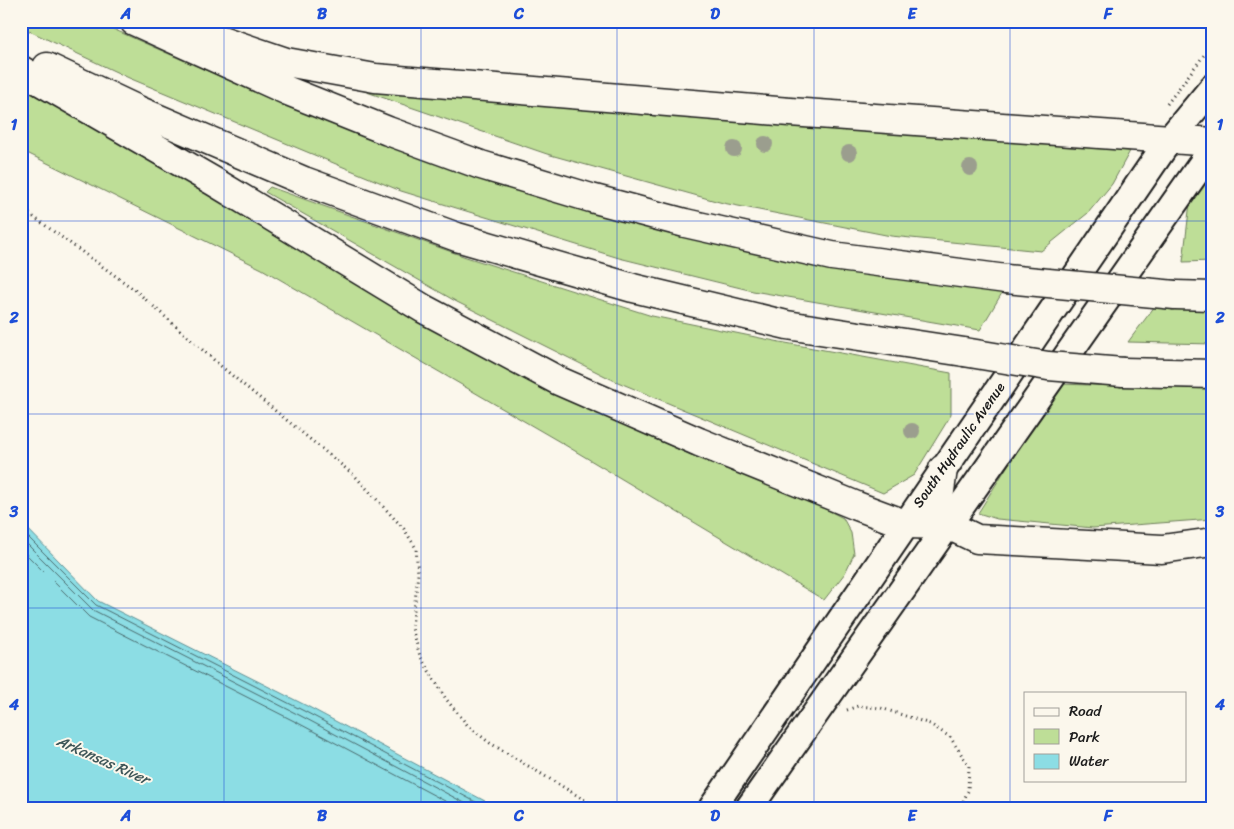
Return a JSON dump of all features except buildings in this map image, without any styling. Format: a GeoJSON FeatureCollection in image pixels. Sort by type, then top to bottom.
{"type":"FeatureCollection","features":[{"type":"Feature","properties":{"kind":"highway"},"geometry":{"type":"LineString","coordinates":[[134,21],[288,91],[388,131],[481,165],[591,198],[685,223],[832,256],[1006,278],[1175,295],[1213,296]]}},
{"type":"Feature","properties":{"kind":"highway"},"geometry":{"type":"LineString","coordinates":[[166,21],[286,62],[375,78],[790,112],[1213,142]]}},
{"type":"Feature","properties":{"kind":"highway"},"geometry":{"type":"LineString","coordinates":[[21,55],[138,110],[304,180],[457,237],[633,288],[787,325],[1048,366],[1123,372],[1213,374]]}},
{"type":"Feature","properties":{"kind":"highway"},"geometry":{"type":"LineString","coordinates":[[21,70],[213,181],[424,308],[559,381],[699,442],[905,524],[948,525],[977,539],[1162,549],[1213,542]]}},
{"type":"Feature","properties":{"kind":"highway"},"geometry":{"type":"LineString","coordinates":[[943,469],[938,506],[948,525]]}},
{"type":"Feature","properties":{"kind":"street","name":"South Hydraulic Avenue"},"geometry":{"type":"LineString","coordinates":[[712,808],[1169,140],[1213,87]]}},
{"type":"Feature","properties":{"kind":"street"},"geometry":{"type":"LineString","coordinates":[[749,808],[1213,148]]}},
{"type":"Feature","properties":{"kind":"path"},"geometry":{"type":"LineString","coordinates":[[21,208],[135,290],[222,368],[354,476],[404,529],[416,548],[418,574],[412,628],[420,656],[446,699],[469,727],[490,743],[598,808]]}},
{"type":"Feature","properties":{"kind":"path"},"geometry":{"type":"LineString","coordinates":[[845,710],[858,706],[881,708],[930,724],[950,737],[969,766],[968,791],[960,808]]}},
{"type":"Feature","properties":{"kind":"green space"},"geometry":{"type":"Polygon","coordinates":[[[21,21],[95,21],[266,97],[424,157],[868,273],[1002,293],[980,330],[753,291],[619,258],[401,191],[129,78],[21,27],[21,21]]]}},
{"type":"Feature","properties":{"kind":"green space"},"geometry":{"type":"Polygon","coordinates":[[[21,82],[582,406],[700,459],[814,503],[843,518],[851,533],[854,554],[845,573],[824,600],[560,442],[262,269],[21,150],[21,82]]]}},
{"type":"Feature","properties":{"kind":"green space"},"geometry":{"type":"Polygon","coordinates":[[[361,82],[1130,151],[1112,184],[1088,213],[1041,251],[891,236],[723,203],[547,154],[358,89],[361,82]]]}},
{"type":"Feature","properties":{"kind":"green space"},"geometry":{"type":"Polygon","coordinates":[[[1213,167],[1213,261],[1183,262],[1190,202],[1213,167]]]}},
{"type":"Feature","properties":{"kind":"green space"},"geometry":{"type":"Polygon","coordinates":[[[270,187],[466,257],[652,316],[780,342],[951,373],[951,415],[914,475],[883,493],[613,380],[457,302],[265,192],[270,187]]]}},
{"type":"Feature","properties":{"kind":"green space"},"geometry":{"type":"Polygon","coordinates":[[[1155,306],[1213,309],[1213,344],[1128,342],[1155,306]]]}},
{"type":"Feature","properties":{"kind":"green space"},"geometry":{"type":"Polygon","coordinates":[[[1059,384],[1213,389],[1213,519],[1093,528],[997,519],[978,513],[1059,384]]]}},
{"type":"Feature","properties":{"kind":"water","name":"Arkansas River"},"geometry":{"type":"Polygon","coordinates":[[[21,522],[98,601],[307,706],[498,808],[21,808],[21,522]]]}}]}
